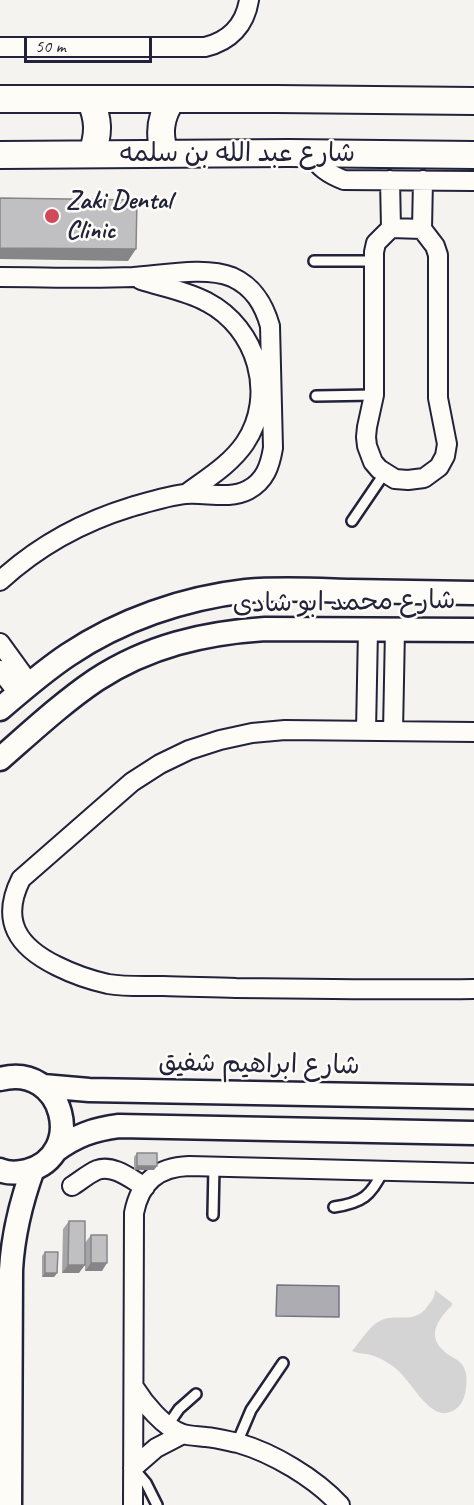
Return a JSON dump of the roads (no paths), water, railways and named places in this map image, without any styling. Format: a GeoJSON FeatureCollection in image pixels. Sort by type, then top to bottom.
{"type":"FeatureCollection","features":[{"type":"Feature","properties":{"kind":"main road"},"geometry":{"type":"LineString","coordinates":[[0,99],[474,102]]}},
{"type":"Feature","properties":{"kind":"main road"},"geometry":{"type":"LineString","coordinates":[[90,99],[97,124],[97,139],[92,154]]}},
{"type":"Feature","properties":{"kind":"main road"},"geometry":{"type":"LineString","coordinates":[[165,154],[160,126],[162,116],[172,99]]}},
{"type":"Feature","properties":{"kind":"main road","name":"شارع عبد الله بن سلمه"},"geometry":{"type":"LineString","coordinates":[[0,155],[474,155]]}},
{"type":"Feature","properties":{"kind":"street"},"geometry":{"type":"LineString","coordinates":[[0,47],[205,47],[224,40],[238,28],[249,0]]}},
{"type":"Feature","properties":{"kind":"street"},"geometry":{"type":"LineString","coordinates":[[448,101],[474,87]]}},
{"type":"Feature","properties":{"kind":"street"},"geometry":{"type":"LineString","coordinates":[[310,154],[318,166],[344,180],[474,181]]}},
{"type":"Feature","properties":{"kind":"street"},"geometry":{"type":"LineString","coordinates":[[390,180],[391,228],[376,243],[374,252],[374,395],[367,427],[367,446],[379,470],[395,478],[408,480],[424,478],[439,467],[445,456],[447,444],[438,398],[438,255],[435,246],[422,229],[423,180]]}},
{"type":"Feature","properties":{"kind":"street"},"geometry":{"type":"LineString","coordinates":[[391,228],[422,229]]}},
{"type":"Feature","properties":{"kind":"street"},"geometry":{"type":"LineString","coordinates":[[0,278],[131,277],[204,272],[219,273],[247,286],[266,311],[270,326],[273,448],[270,465],[262,480],[248,490],[232,495],[186,494],[151,501],[117,512],[81,526],[39,549],[0,580]]}},
{"type":"Feature","properties":{"kind":"street"},"geometry":{"type":"LineString","coordinates":[[131,277],[206,301],[223,312],[238,326],[250,344],[257,363],[261,383],[260,404],[255,424],[245,443],[232,459],[186,494]]}},
{"type":"Feature","properties":{"kind":"street","name":"شارع محمد ابو شادى"},"geometry":{"type":"LineString","coordinates":[[0,709],[68,655],[101,635],[171,607],[208,597],[245,591],[283,589],[474,593]]}},
{"type":"Feature","properties":{"kind":"street","name":"شارع محمد ابو شادى"},"geometry":{"type":"LineString","coordinates":[[0,759],[73,697],[97,680],[150,653],[206,635],[265,629],[474,630]]}},
{"type":"Feature","properties":{"kind":"street"},"geometry":{"type":"LineString","coordinates":[[366,731],[368,630]]}},
{"type":"Feature","properties":{"kind":"street"},"geometry":{"type":"LineString","coordinates":[[393,732],[395,630]]}},
{"type":"Feature","properties":{"kind":"street"},"geometry":{"type":"LineString","coordinates":[[0,642],[24,688]]}},
{"type":"Feature","properties":{"kind":"street"},"geometry":{"type":"LineString","coordinates":[[0,670],[24,688]]}},
{"type":"Feature","properties":{"kind":"street"},"geometry":{"type":"LineString","coordinates":[[474,732],[285,730],[252,733],[189,750],[160,764],[132,782],[21,879],[14,892],[11,906],[16,934],[25,945],[49,962],[87,979],[118,985],[474,989]]}},
{"type":"Feature","properties":{"kind":"street","name":"شارع ابراهيم شفيق"},"geometry":{"type":"LineString","coordinates":[[6,1074],[35,1081],[43,1086],[89,1090],[474,1097]]}},
{"type":"Feature","properties":{"kind":"street"},"geometry":{"type":"LineString","coordinates":[[43,1086],[53,1096],[60,1109],[63,1124],[61,1138],[55,1151]]}},
{"type":"Feature","properties":{"kind":"street"},"geometry":{"type":"LineString","coordinates":[[119,1126],[115,1111],[123,1091]]}},
{"type":"Feature","properties":{"kind":"street"},"geometry":{"type":"LineString","coordinates":[[0,1170],[20,1173],[33,1169],[69,1141],[84,1133],[119,1126],[474,1133]]}},
{"type":"Feature","properties":{"kind":"street"},"geometry":{"type":"LineString","coordinates":[[133,1505],[134,1213],[137,1201],[145,1187],[157,1174],[178,1166],[474,1173]]}},
{"type":"Feature","properties":{"kind":"street"},"geometry":{"type":"LineString","coordinates":[[10,1505],[11,1270],[17,1218],[33,1169]]}},
{"type":"Feature","properties":{"kind":"street"},"geometry":{"type":"LineString","coordinates":[[72,1186],[97,1170],[108,1169],[117,1171],[145,1187]]}},
{"type":"Feature","properties":{"kind":"street"},"geometry":{"type":"LineString","coordinates":[[134,1387],[143,1402],[175,1430],[237,1443],[276,1459],[318,1485],[340,1505]]}},
{"type":"Feature","properties":{"kind":"street"},"geometry":{"type":"LineString","coordinates":[[133,1468],[175,1430]]}},
{"type":"Feature","properties":{"kind":"lane"},"geometry":{"type":"LineString","coordinates":[[314,261],[374,261]]}},
{"type":"Feature","properties":{"kind":"lane"},"geometry":{"type":"LineString","coordinates":[[316,396],[374,395]]}},
{"type":"Feature","properties":{"kind":"lane"},"geometry":{"type":"LineString","coordinates":[[352,521],[384,474]]}},
{"type":"Feature","properties":{"kind":"lane"},"geometry":{"type":"LineString","coordinates":[[213,1215],[214,1166]]}},
{"type":"Feature","properties":{"kind":"lane"},"geometry":{"type":"LineString","coordinates":[[334,1207],[350,1205],[365,1197],[376,1186],[383,1171]]}},
{"type":"Feature","properties":{"kind":"lane"},"geometry":{"type":"LineString","coordinates":[[237,1443],[250,1410],[283,1363]]}},
{"type":"Feature","properties":{"kind":"lane"},"geometry":{"type":"LineString","coordinates":[[175,1430],[179,1409],[196,1394]]}},
{"type":"Feature","properties":{"kind":"lane"},"geometry":{"type":"LineString","coordinates":[[133,1468],[146,1484],[157,1505]]}},
{"type":"Feature","properties":{"kind":"place","name":"Zaki Dental Clinic"},"geometry":{"type":"Point","coordinates":[52,216]}}]}
